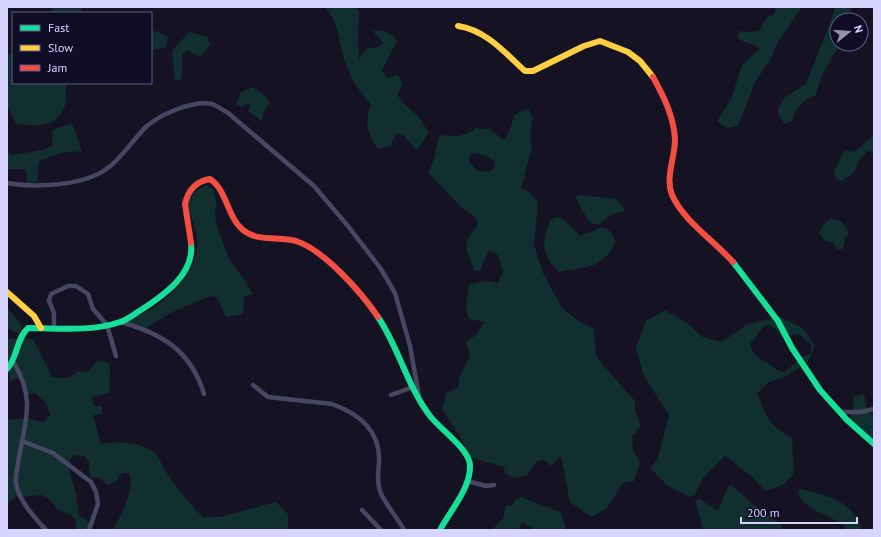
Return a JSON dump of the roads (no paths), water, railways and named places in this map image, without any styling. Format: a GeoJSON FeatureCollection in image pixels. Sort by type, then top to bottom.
{"type":"FeatureCollection","features":[{"type":"Feature","properties":{"kind":"main road"},"geometry":{"type":"LineString","coordinates":[[458,26],[471,28],[487,37],[525,71],[533,71],[584,46],[600,41],[628,52],[640,61],[651,73],[658,85],[667,104],[673,124],[675,141],[670,180],[671,193],[679,208],[732,261],[778,321],[792,348],[820,390],[839,412],[874,444]]}},
{"type":"Feature","properties":{"kind":"main road"},"geometry":{"type":"LineString","coordinates":[[7,370],[14,363],[23,333],[28,328],[85,328],[121,322],[165,294],[183,274],[188,265],[192,252],[185,204],[186,198],[199,182],[210,180],[216,183],[243,230],[258,236],[291,240],[300,243],[325,260],[360,292],[383,324],[420,402],[447,436],[468,457],[471,469],[467,481],[440,530]]}},
{"type":"Feature","properties":{"kind":"main road"},"geometry":{"type":"LineString","coordinates":[[7,292],[34,316],[41,328]]}},
{"type":"Feature","properties":{"kind":"street"},"geometry":{"type":"LineString","coordinates":[[7,183],[27,185],[53,184],[90,178],[104,171],[116,162],[148,126],[176,109],[197,104],[212,104],[228,113],[314,186],[348,226],[381,269],[395,293],[410,346],[420,402]]}},
{"type":"Feature","properties":{"kind":"street"},"geometry":{"type":"LineString","coordinates":[[54,328],[54,313],[48,301],[51,294],[68,286],[76,286],[88,294],[93,309],[107,325],[116,356]]}},
{"type":"Feature","properties":{"kind":"street"},"geometry":{"type":"LineString","coordinates":[[121,322],[154,333],[175,347],[193,366],[204,394]]}},
{"type":"Feature","properties":{"kind":"street"},"geometry":{"type":"LineString","coordinates":[[14,363],[20,373],[27,393],[28,412],[22,441],[16,485],[22,499],[46,530]]}},
{"type":"Feature","properties":{"kind":"street"},"geometry":{"type":"LineString","coordinates":[[253,385],[268,397],[332,404],[363,420],[374,433],[379,449],[378,476],[380,491],[404,530]]}},
{"type":"Feature","properties":{"kind":"street"},"geometry":{"type":"LineString","coordinates":[[392,395],[413,387]]}},
{"type":"Feature","properties":{"kind":"street"},"geometry":{"type":"LineString","coordinates":[[839,412],[860,412],[874,409]]}},
{"type":"Feature","properties":{"kind":"street"},"geometry":{"type":"LineString","coordinates":[[22,441],[53,453],[91,482],[96,492],[98,504],[89,530]]}},
{"type":"Feature","properties":{"kind":"street"},"geometry":{"type":"LineString","coordinates":[[467,481],[486,486],[494,486]]}},
{"type":"Feature","properties":{"kind":"street"},"geometry":{"type":"LineString","coordinates":[[362,510],[380,530]]}}]}
